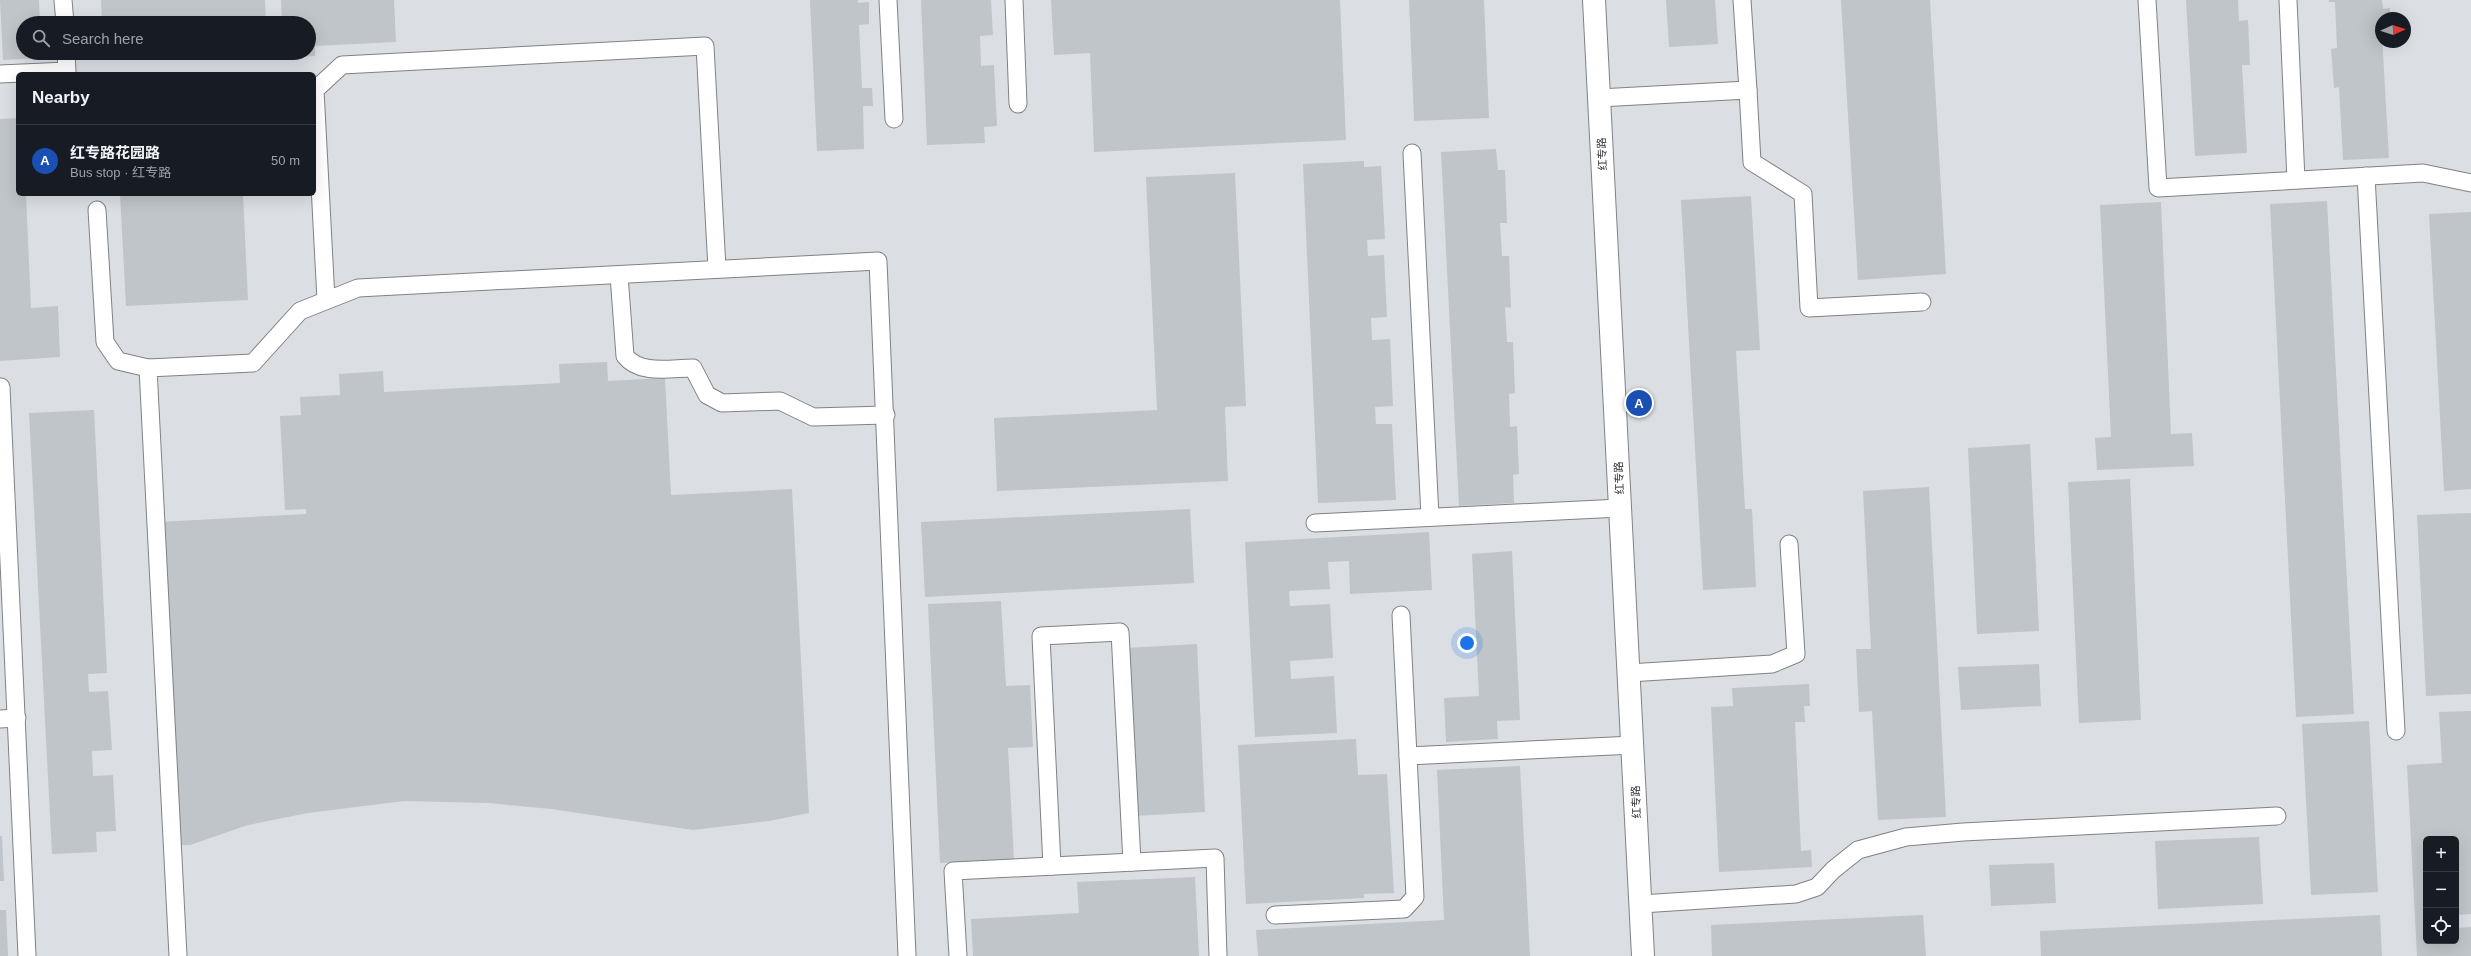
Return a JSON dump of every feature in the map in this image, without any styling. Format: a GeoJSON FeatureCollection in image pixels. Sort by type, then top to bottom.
{"type":"FeatureCollection","features":[{"type":"Feature","properties":{"kind":"street","name":"红专路"},"geometry":{"type":"LineString","coordinates":[[1594,0],[1643,956]]}},
{"type":"Feature","properties":{"kind":"lane"},"geometry":{"type":"LineString","coordinates":[[63,0],[64,16]]}},
{"type":"Feature","properties":{"kind":"lane"},"geometry":{"type":"LineString","coordinates":[[888,0],[894,120]]}},
{"type":"Feature","properties":{"kind":"lane"},"geometry":{"type":"LineString","coordinates":[[1014,0],[1018,104]]}},
{"type":"Feature","properties":{"kind":"lane"},"geometry":{"type":"LineString","coordinates":[[1742,0],[1752,162],[1803,194],[1809,308],[1922,302]]}},
{"type":"Feature","properties":{"kind":"lane"},"geometry":{"type":"LineString","coordinates":[[2147,0],[2158,188],[2423,173],[2471,183]]}},
{"type":"Feature","properties":{"kind":"lane"},"geometry":{"type":"LineString","coordinates":[[2288,0],[2296,180]]}},
{"type":"Feature","properties":{"kind":"lane"},"geometry":{"type":"LineString","coordinates":[[316,89],[342,65],[705,46],[717,270]]}},
{"type":"Feature","properties":{"kind":"lane"},"geometry":{"type":"LineString","coordinates":[[45,72],[67,71],[66,60]]}},
{"type":"Feature","properties":{"kind":"lane"},"geometry":{"type":"LineString","coordinates":[[0,74],[16,73]]}},
{"type":"Feature","properties":{"kind":"lane"},"geometry":{"type":"LineString","coordinates":[[1600,98],[1748,90]]}},
{"type":"Feature","properties":{"kind":"lane"},"geometry":{"type":"LineString","coordinates":[[316,109],[326,300]]}},
{"type":"Feature","properties":{"kind":"lane"},"geometry":{"type":"LineString","coordinates":[[1412,153],[1430,517]]}},
{"type":"Feature","properties":{"kind":"lane"},"geometry":{"type":"LineString","coordinates":[[2366,176],[2396,731]]}},
{"type":"Feature","properties":{"kind":"lane"},"geometry":{"type":"LineString","coordinates":[[97,210],[105,342],[118,361],[148,368],[253,363],[300,311],[358,288],[878,261],[886,415],[907,956]]}},
{"type":"Feature","properties":{"kind":"lane"},"geometry":{"type":"LineString","coordinates":[[619,275],[625,356],[631,364],[643,368],[693,368],[707,395],[722,402],[780,402],[813,417],[886,415]]}},
{"type":"Feature","properties":{"kind":"lane"},"geometry":{"type":"LineString","coordinates":[[148,368],[178,956]]}},
{"type":"Feature","properties":{"kind":"lane"},"geometry":{"type":"LineString","coordinates":[[1,387],[27,956]]}},
{"type":"Feature","properties":{"kind":"lane"},"geometry":{"type":"LineString","coordinates":[[1315,523],[1620,508]]}},
{"type":"Feature","properties":{"kind":"lane"},"geometry":{"type":"LineString","coordinates":[[1629,673],[1772,664],[1796,654],[1789,544]]}},
{"type":"Feature","properties":{"kind":"lane"},"geometry":{"type":"LineString","coordinates":[[1275,915],[1404,909],[1415,897],[1401,615]]}},
{"type":"Feature","properties":{"kind":"lane"},"geometry":{"type":"LineString","coordinates":[[1052,866],[1041,636],[1120,632],[1132,862]]}},
{"type":"Feature","properties":{"kind":"lane"},"geometry":{"type":"LineString","coordinates":[[0,719],[17,718]]}},
{"type":"Feature","properties":{"kind":"lane"},"geometry":{"type":"LineString","coordinates":[[1408,756],[1633,745]]}},
{"type":"Feature","properties":{"kind":"lane"},"geometry":{"type":"LineString","coordinates":[[1641,904],[1796,894],[1817,887],[1833,870],[1858,850],[1906,837],[1964,832],[2277,816]]}},
{"type":"Feature","properties":{"kind":"lane"},"geometry":{"type":"LineString","coordinates":[[958,956],[953,871],[1215,858],[1218,956]]}},
{"type":"Feature","properties":{"kind":"building"},"geometry":{"type":"Polygon","coordinates":[[[0,0],[39,0],[40,16],[16,16],[16,59],[3,60],[0,0]]]}},
{"type":"Feature","properties":{"kind":"building"},"geometry":{"type":"Polygon","coordinates":[[[101,0],[265,0],[266,16],[102,16],[101,0]]]}},
{"type":"Feature","properties":{"kind":"building"},"geometry":{"type":"Polygon","coordinates":[[[281,0],[394,0],[396,42],[316,46],[316,16],[282,16],[281,0]]]}},
{"type":"Feature","properties":{"kind":"building"},"geometry":{"type":"Polygon","coordinates":[[[810,0],[858,0],[858,3],[869,2],[869,24],[859,25],[862,88],[872,88],[873,106],[863,106],[864,149],[817,151],[810,0]]]}},
{"type":"Feature","properties":{"kind":"building"},"geometry":{"type":"Polygon","coordinates":[[[921,0],[991,0],[993,35],[980,36],[981,66],[994,65],[997,126],[984,127],[985,143],[927,145],[921,0]]]}},
{"type":"Feature","properties":{"kind":"building"},"geometry":{"type":"Polygon","coordinates":[[[1051,0],[1340,0],[1346,140],[1094,152],[1090,53],[1054,55],[1051,0]]]}},
{"type":"Feature","properties":{"kind":"building"},"geometry":{"type":"Polygon","coordinates":[[[1409,0],[1484,0],[1489,118],[1414,121],[1409,0]]]}},
{"type":"Feature","properties":{"kind":"building"},"geometry":{"type":"Polygon","coordinates":[[[1666,0],[1715,0],[1718,44],[1669,47],[1666,0]]]}},
{"type":"Feature","properties":{"kind":"building"},"geometry":{"type":"Polygon","coordinates":[[[1841,0],[1930,0],[1946,274],[1858,280],[1841,0]]]}},
{"type":"Feature","properties":{"kind":"building"},"geometry":{"type":"Polygon","coordinates":[[[2186,0],[2238,0],[2239,21],[2248,20],[2250,65],[2242,65],[2247,153],[2195,156],[2186,0]]]}},
{"type":"Feature","properties":{"kind":"building"},"geometry":{"type":"Polygon","coordinates":[[[2329,0],[2382,0],[2383,9],[2390,8],[2390,12],[2375,12],[2375,48],[2383,48],[2389,158],[2343,160],[2339,87],[2334,88],[2331,49],[2337,48],[2335,2],[2329,2],[2329,0]]]}},
{"type":"Feature","properties":{"kind":"building"},"geometry":{"type":"Polygon","coordinates":[[[16,118],[16,196],[26,196],[31,308],[58,306],[60,357],[0,361],[0,119],[16,118]]]}},
{"type":"Feature","properties":{"kind":"building"},"geometry":{"type":"Polygon","coordinates":[[[1496,149],[1498,170],[1505,170],[1507,223],[1500,223],[1502,256],[1509,256],[1511,308],[1505,307],[1507,342],[1513,342],[1515,393],[1509,394],[1510,427],[1517,426],[1519,474],[1513,475],[1514,503],[1459,506],[1441,152],[1496,149]]]}},
{"type":"Feature","properties":{"kind":"building"},"geometry":{"type":"Polygon","coordinates":[[[1364,161],[1364,167],[1381,166],[1385,239],[1367,240],[1368,256],[1384,255],[1387,317],[1371,318],[1372,340],[1390,339],[1393,406],[1375,407],[1376,424],[1392,424],[1396,500],[1318,503],[1303,164],[1364,161]]]}},
{"type":"Feature","properties":{"kind":"building"},"geometry":{"type":"Polygon","coordinates":[[[1235,173],[1246,406],[1225,407],[1228,481],[997,491],[994,418],[1157,410],[1146,177],[1235,173]]]}},
{"type":"Feature","properties":{"kind":"building"},"geometry":{"type":"Polygon","coordinates":[[[120,196],[243,196],[248,300],[126,306],[120,196]]]}},
{"type":"Feature","properties":{"kind":"building"},"geometry":{"type":"Polygon","coordinates":[[[1751,196],[1760,350],[1736,351],[1745,509],[1752,509],[1756,587],[1703,590],[1681,200],[1751,196]]]}},
{"type":"Feature","properties":{"kind":"building"},"geometry":{"type":"Polygon","coordinates":[[[2327,201],[2354,714],[2296,717],[2270,204],[2327,201]]]}},
{"type":"Feature","properties":{"kind":"building"},"geometry":{"type":"Polygon","coordinates":[[[2161,202],[2171,434],[2192,433],[2194,466],[2097,470],[2095,438],[2111,437],[2100,205],[2161,202]]]}},
{"type":"Feature","properties":{"kind":"building"},"geometry":{"type":"Polygon","coordinates":[[[2471,212],[2471,489],[2444,491],[2429,214],[2471,212]]]}},
{"type":"Feature","properties":{"kind":"building"},"geometry":{"type":"Polygon","coordinates":[[[607,362],[608,381],[665,378],[671,495],[792,489],[809,813],[769,821],[693,830],[551,809],[488,803],[404,801],[308,813],[248,825],[190,845],[176,845],[159,522],[306,514],[306,509],[285,510],[280,416],[301,415],[300,397],[340,395],[339,374],[383,371],[384,392],[560,383],[559,364],[607,362]]]}},
{"type":"Feature","properties":{"kind":"building"},"geometry":{"type":"Polygon","coordinates":[[[94,410],[107,673],[88,674],[89,692],[108,691],[112,750],[92,751],[93,776],[113,775],[116,831],[96,832],[97,852],[52,854],[29,413],[94,410]]]}},
{"type":"Feature","properties":{"kind":"building"},"geometry":{"type":"Polygon","coordinates":[[[2030,444],[2039,631],[1977,634],[1968,448],[2030,444]]]}},
{"type":"Feature","properties":{"kind":"building"},"geometry":{"type":"Polygon","coordinates":[[[2130,479],[2141,720],[2079,723],[2068,482],[2130,479]]]}},
{"type":"Feature","properties":{"kind":"building"},"geometry":{"type":"Polygon","coordinates":[[[1929,487],[1946,817],[1878,820],[1872,711],[1859,712],[1856,649],[1871,649],[1863,491],[1929,487]]]}},
{"type":"Feature","properties":{"kind":"building"},"geometry":{"type":"Polygon","coordinates":[[[1190,509],[1194,583],[925,597],[921,522],[1190,509]]]}},
{"type":"Feature","properties":{"kind":"building"},"geometry":{"type":"Polygon","coordinates":[[[2471,513],[2471,694],[2426,696],[2417,515],[2471,513]]]}},
{"type":"Feature","properties":{"kind":"building"},"geometry":{"type":"Polygon","coordinates":[[[1429,532],[1432,590],[1350,594],[1349,561],[1328,562],[1330,589],[1289,591],[1290,606],[1330,604],[1333,658],[1290,661],[1291,679],[1334,676],[1337,733],[1255,737],[1245,542],[1429,532]]]}},
{"type":"Feature","properties":{"kind":"building"},"geometry":{"type":"Polygon","coordinates":[[[1512,551],[1520,720],[1497,721],[1498,739],[1446,742],[1444,698],[1479,696],[1472,554],[1512,551]]]}},
{"type":"Feature","properties":{"kind":"building"},"geometry":{"type":"Polygon","coordinates":[[[1001,601],[1006,686],[1030,685],[1033,747],[1008,748],[1014,860],[940,863],[928,604],[1001,601]]]}},
{"type":"Feature","properties":{"kind":"building"},"geometry":{"type":"Polygon","coordinates":[[[1197,644],[1205,812],[1134,816],[1126,648],[1197,644]]]}},
{"type":"Feature","properties":{"kind":"building"},"geometry":{"type":"Polygon","coordinates":[[[2039,664],[2041,706],[1961,710],[1958,667],[2039,664]]]}},
{"type":"Feature","properties":{"kind":"building"},"geometry":{"type":"Polygon","coordinates":[[[1809,684],[1810,706],[1804,706],[1805,722],[1795,722],[1801,851],[1811,850],[1812,867],[1719,872],[1711,707],[1733,706],[1732,688],[1809,684]]]}},
{"type":"Feature","properties":{"kind":"building"},"geometry":{"type":"Polygon","coordinates":[[[2471,711],[2471,914],[2459,915],[2459,836],[2423,836],[2423,944],[2459,944],[2459,928],[2471,927],[2471,956],[2417,956],[2407,765],[2442,763],[2439,712],[2471,711]]]}},
{"type":"Feature","properties":{"kind":"building"},"geometry":{"type":"Polygon","coordinates":[[[2369,721],[2378,892],[2311,895],[2302,724],[2369,721]]]}},
{"type":"Feature","properties":{"kind":"building"},"geometry":{"type":"Polygon","coordinates":[[[1356,739],[1358,775],[1387,774],[1394,893],[1364,894],[1364,898],[1246,904],[1238,745],[1356,739]]]}},
{"type":"Feature","properties":{"kind":"building"},"geometry":{"type":"Polygon","coordinates":[[[1520,766],[1530,956],[1258,956],[1256,930],[1444,920],[1437,770],[1520,766]]]}},
{"type":"Feature","properties":{"kind":"building"},"geometry":{"type":"Polygon","coordinates":[[[0,836],[2,836],[4,881],[0,881],[0,836]]]}},
{"type":"Feature","properties":{"kind":"building"},"geometry":{"type":"Polygon","coordinates":[[[2259,837],[2263,904],[2158,909],[2155,841],[2259,837]]]}},
{"type":"Feature","properties":{"kind":"building"},"geometry":{"type":"Polygon","coordinates":[[[2054,863],[2056,903],[1991,906],[1989,865],[2054,863]]]}},
{"type":"Feature","properties":{"kind":"building"},"geometry":{"type":"Polygon","coordinates":[[[1195,877],[1199,956],[973,956],[971,919],[1079,913],[1077,882],[1195,877]]]}},
{"type":"Feature","properties":{"kind":"building"},"geometry":{"type":"Polygon","coordinates":[[[0,910],[6,910],[8,956],[0,956],[0,910]]]}},
{"type":"Feature","properties":{"kind":"building"},"geometry":{"type":"Polygon","coordinates":[[[1923,915],[1926,956],[1712,956],[1711,925],[1923,915]]]}},
{"type":"Feature","properties":{"kind":"building"},"geometry":{"type":"Polygon","coordinates":[[[2380,915],[2382,956],[2041,956],[2040,931],[2380,915]]]}},
{"type":"Feature","properties":{"kind":"place","name":"红专路花园路"},"geometry":{"type":"Point","coordinates":[1639,403]}}]}
